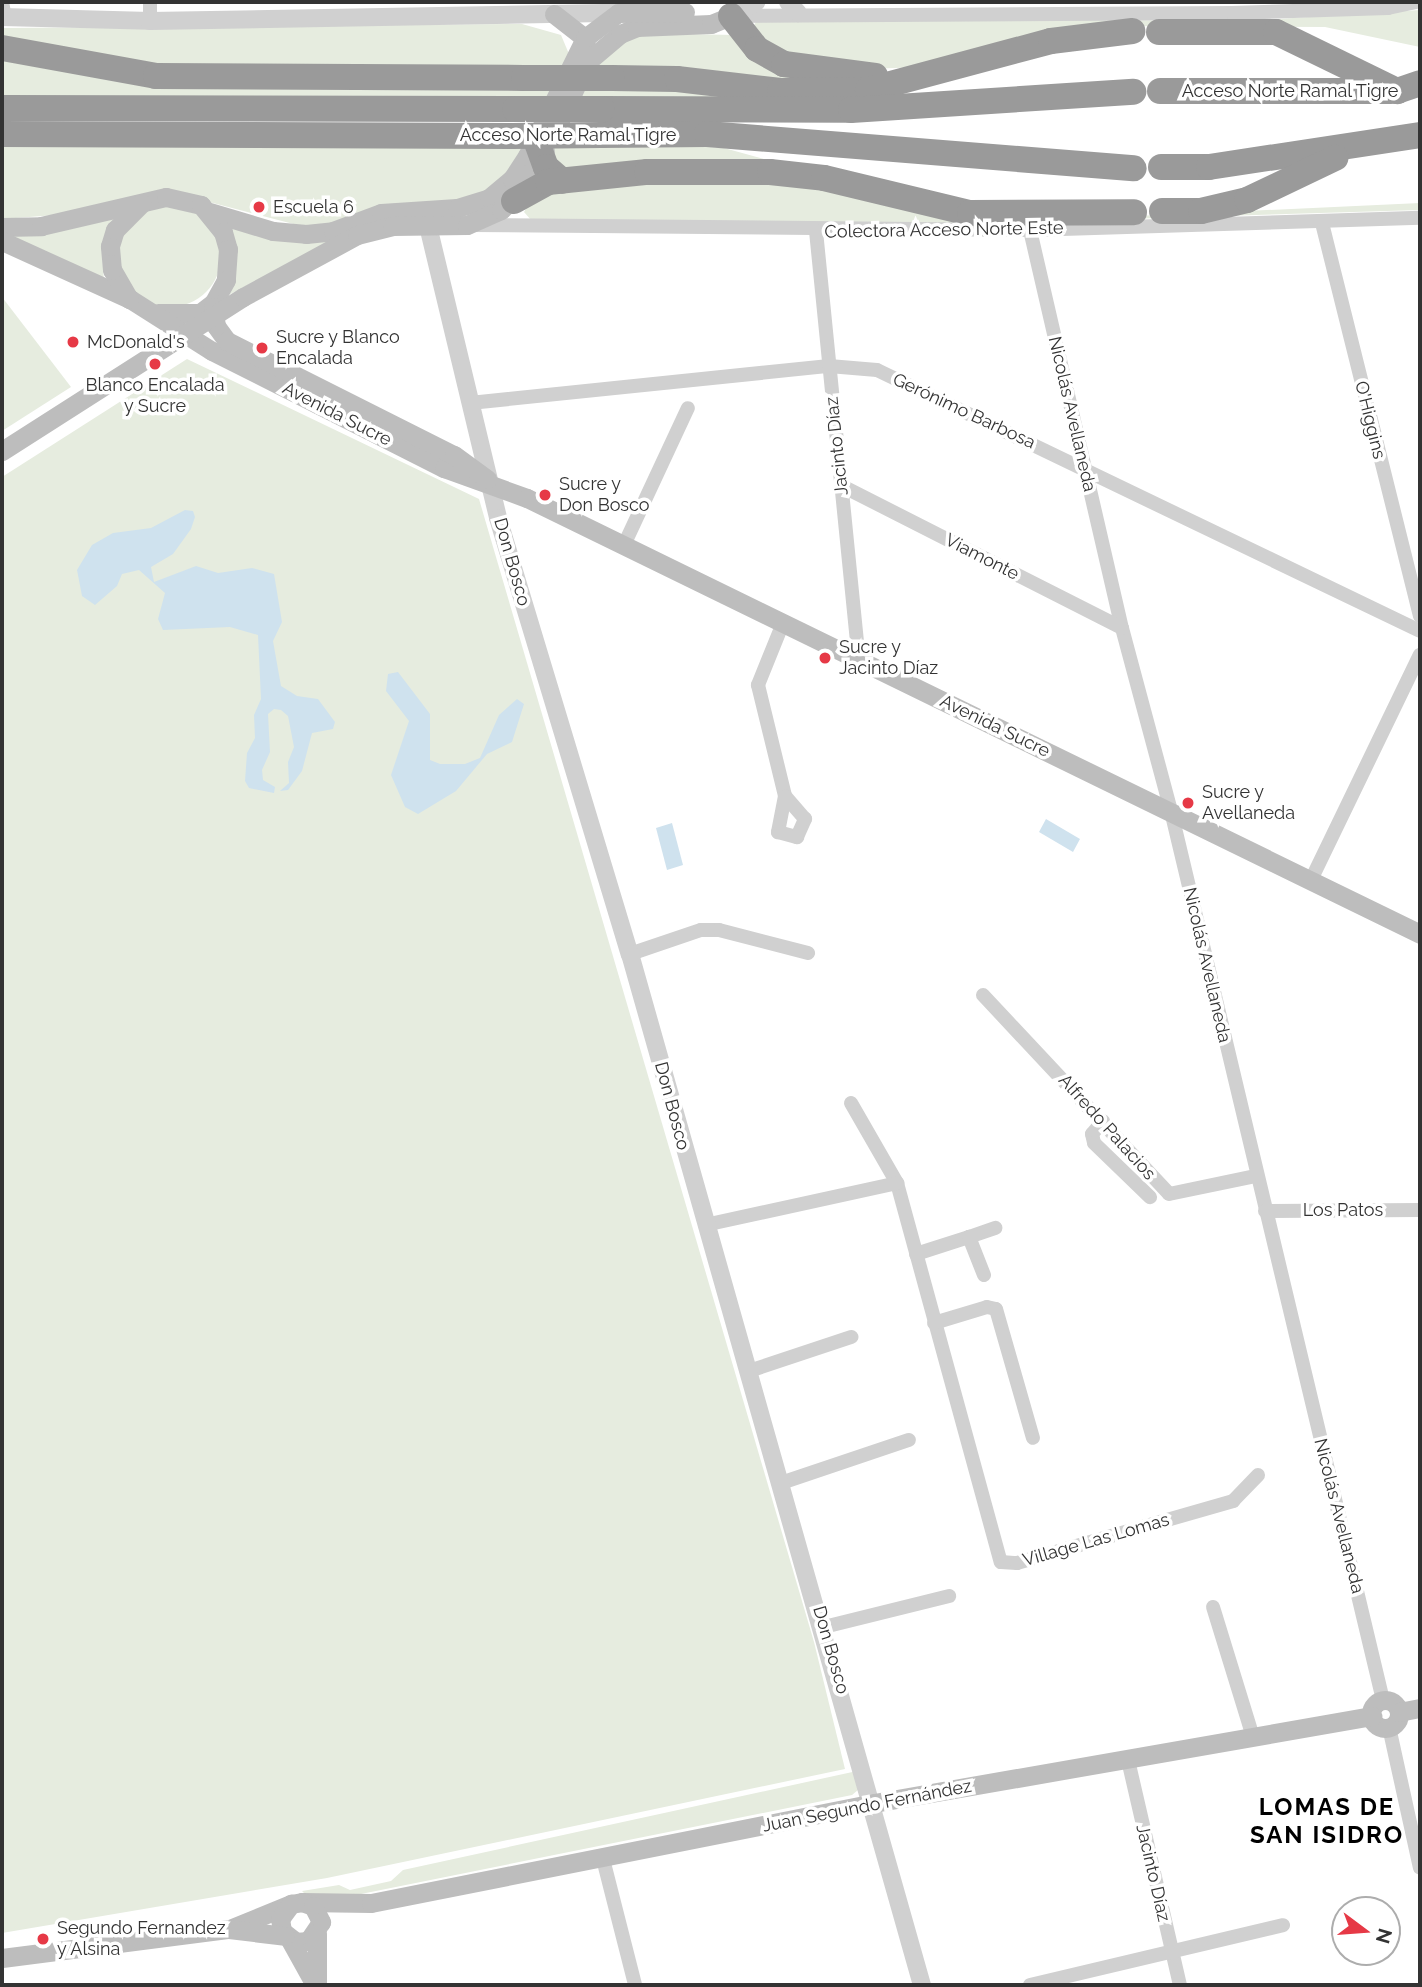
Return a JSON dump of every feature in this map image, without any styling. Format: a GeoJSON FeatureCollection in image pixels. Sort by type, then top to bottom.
{"type":"FeatureCollection","features":[{"type":"Feature","properties":{"kind":"highway"},"geometry":{"type":"LineString","coordinates":[[731,16],[757,49],[783,64],[852,75],[936,73]]}},
{"type":"Feature","properties":{"kind":"highway"},"geometry":{"type":"LineString","coordinates":[[2,48],[156,76],[612,78],[841,92],[936,73],[1051,41],[1132,32]]}},
{"type":"Feature","properties":{"kind":"highway"},"geometry":{"type":"LineString","coordinates":[[1159,32],[1276,32],[1413,89]]}},
{"type":"Feature","properties":{"kind":"highway","name":"Acceso Norte Ramal Tigre"},"geometry":{"type":"LineString","coordinates":[[1160,91],[1413,89]]}},
{"type":"Feature","properties":{"kind":"highway","name":"Acceso Norte Ramal Tigre"},"geometry":{"type":"LineString","coordinates":[[2,134],[530,144],[601,122],[1133,92]]}},
{"type":"Feature","properties":{"kind":"highway","name":"Acceso Norte Ramal Tigre"},"geometry":{"type":"LineString","coordinates":[[2,108],[515,109],[707,134],[1134,168]]}},
{"type":"Feature","properties":{"kind":"highway"},"geometry":{"type":"LineString","coordinates":[[1161,167],[1209,167],[1416,137]]}},
{"type":"Feature","properties":{"kind":"highway"},"geometry":{"type":"LineString","coordinates":[[530,144],[562,181]]}},
{"type":"Feature","properties":{"kind":"highway"},"geometry":{"type":"LineString","coordinates":[[1162,211],[1201,211],[1247,200],[1362,146]]}},
{"type":"Feature","properties":{"kind":"highway"},"geometry":{"type":"LineString","coordinates":[[514,201],[532,188],[562,181],[647,172],[770,172],[824,178],[970,214],[1134,212]]}},
{"type":"Feature","properties":{"kind":"main road"},"geometry":{"type":"LineString","coordinates":[[2,241],[150,310],[176,316],[210,311],[243,297],[356,235],[392,226],[467,225],[514,201],[530,144],[584,38],[618,13],[731,16]]}},
{"type":"Feature","properties":{"kind":"main road"},"geometry":{"type":"LineString","coordinates":[[554,14],[584,38],[587,62]]}},
{"type":"Feature","properties":{"kind":"main road"},"geometry":{"type":"LineString","coordinates":[[2,227],[41,226],[146,200],[181,198],[210,212],[273,231],[306,234],[332,230],[381,213],[457,208],[501,190],[587,62],[620,34],[637,27],[711,24],[731,16]]}},
{"type":"Feature","properties":{"kind":"main road"},"geometry":{"type":"LineString","coordinates":[[130,299],[112,270],[110,246],[120,223],[146,200]]}},
{"type":"Feature","properties":{"kind":"main road"},"geometry":{"type":"LineString","coordinates":[[2,451],[186,334],[210,311],[226,279],[228,249],[210,212]]}},
{"type":"Feature","properties":{"kind":"main road","name":"Avenida Sucre"},"geometry":{"type":"LineString","coordinates":[[150,310],[186,334],[444,468],[493,485],[624,545],[1420,934]]}},
{"type":"Feature","properties":{"kind":"main road","name":"Avenida Sucre"},"geometry":{"type":"LineString","coordinates":[[210,311],[233,344],[454,455],[493,485]]}},
{"type":"Feature","properties":{"kind":"main road","name":"Juan Segundo Fernández"},"geometry":{"type":"LineString","coordinates":[[2,1958],[229,1929],[296,1903],[365,1904],[874,1803],[1420,1708]]}},
{"type":"Feature","properties":{"kind":"main road"},"geometry":{"type":"LineString","coordinates":[[296,1903],[317,1911],[316,1985],[280,1919],[296,1903]]}},
{"type":"Feature","properties":{"kind":"main road","name":"Juan Segundo Fernández"},"geometry":{"type":"LineString","coordinates":[[318,1931],[365,1904]]}},
{"type":"Feature","properties":{"kind":"main road","name":"Juan Segundo Fernández"},"geometry":{"type":"LineString","coordinates":[[229,1929],[288,1938]]}},
{"type":"Feature","properties":{"kind":"main road"},"geometry":{"type":"LineString","coordinates":[[288,1938],[302,1942],[318,1931]]}},
{"type":"Feature","properties":{"kind":"street"},"geometry":{"type":"LineString","coordinates":[[150,2],[150,21]]}},
{"type":"Feature","properties":{"kind":"street"},"geometry":{"type":"LineString","coordinates":[[731,16],[756,2]]}},
{"type":"Feature","properties":{"kind":"street"},"geometry":{"type":"LineString","coordinates":[[731,16],[793,7],[1388,8],[1416,2]]}},
{"type":"Feature","properties":{"kind":"street"},"geometry":{"type":"LineString","coordinates":[[3,12],[150,21],[618,13]]}},
{"type":"Feature","properties":{"kind":"street","name":"Colectora Acceso Norte Este"},"geometry":{"type":"LineString","coordinates":[[467,225],[816,231],[1030,230],[1420,218]]}},
{"type":"Feature","properties":{"kind":"street","name":"O'Higgins"},"geometry":{"type":"LineString","coordinates":[[1322,223],[1420,616]]}},
{"type":"Feature","properties":{"kind":"street","name":"Don Bosco"},"geometry":{"type":"LineString","coordinates":[[428,226],[470,403],[493,485],[498,518],[631,954],[705,1225],[874,1803],[922,1985]]}},
{"type":"Feature","properties":{"kind":"street","name":"Nicolás Avellaneda"},"geometry":{"type":"LineString","coordinates":[[1030,230],[1084,469],[1122,628],[1171,811],[1386,1714],[1420,1868]]}},
{"type":"Feature","properties":{"kind":"street","name":"Jacinto Díaz"},"geometry":{"type":"LineString","coordinates":[[816,231],[859,660]]}},
{"type":"Feature","properties":{"kind":"street","name":"Gerónimo Barbosa"},"geometry":{"type":"LineString","coordinates":[[470,403],[829,366],[877,370],[1420,631]]}},
{"type":"Feature","properties":{"kind":"street"},"geometry":{"type":"LineString","coordinates":[[624,545],[688,408]]}},
{"type":"Feature","properties":{"kind":"street","name":"Viamonte"},"geometry":{"type":"LineString","coordinates":[[842,486],[1122,628]]}},
{"type":"Feature","properties":{"kind":"street"},"geometry":{"type":"LineString","coordinates":[[783,623],[758,685],[785,796]]}},
{"type":"Feature","properties":{"kind":"street"},"geometry":{"type":"LineString","coordinates":[[1311,880],[1420,655]]}},
{"type":"Feature","properties":{"kind":"street"},"geometry":{"type":"LineString","coordinates":[[631,954],[701,930],[719,930],[808,953]]}},
{"type":"Feature","properties":{"kind":"street","name":"Alfredo Palacios"},"geometry":{"type":"LineString","coordinates":[[983,995],[1169,1194],[1256,1176]]}},
{"type":"Feature","properties":{"kind":"street","name":"Village Las Lomas"},"geometry":{"type":"LineString","coordinates":[[851,1103],[897,1183],[997,1553],[1005,1565],[1233,1501],[1258,1475]]}},
{"type":"Feature","properties":{"kind":"street"},"geometry":{"type":"LineString","coordinates":[[1102,1121],[1092,1133],[1094,1143],[1150,1197]]}},
{"type":"Feature","properties":{"kind":"street"},"geometry":{"type":"LineString","coordinates":[[705,1225],[897,1183]]}},
{"type":"Feature","properties":{"kind":"street","name":"Los Patos"},"geometry":{"type":"LineString","coordinates":[[1265,1211],[1420,1210]]}},
{"type":"Feature","properties":{"kind":"street"},"geometry":{"type":"LineString","coordinates":[[916,1254],[995,1227]]}},
{"type":"Feature","properties":{"kind":"street"},"geometry":{"type":"LineString","coordinates":[[969,1237],[984,1275]]}},
{"type":"Feature","properties":{"kind":"street"},"geometry":{"type":"LineString","coordinates":[[934,1323],[987,1307],[996,1309],[1033,1438]]}},
{"type":"Feature","properties":{"kind":"street"},"geometry":{"type":"LineString","coordinates":[[749,1371],[851,1337]]}},
{"type":"Feature","properties":{"kind":"street"},"geometry":{"type":"LineString","coordinates":[[781,1483],[909,1440]]}},
{"type":"Feature","properties":{"kind":"street"},"geometry":{"type":"LineString","coordinates":[[824,1627],[949,1596]]}},
{"type":"Feature","properties":{"kind":"street"},"geometry":{"type":"LineString","coordinates":[[1213,1607],[1253,1737]]}},
{"type":"Feature","properties":{"kind":"street","name":"Jacinto Díaz"},"geometry":{"type":"LineString","coordinates":[[1128,1760],[1180,1985]]}},
{"type":"Feature","properties":{"kind":"street"},"geometry":{"type":"LineString","coordinates":[[603,1858],[635,1985]]}},
{"type":"Feature","properties":{"kind":"street"},"geometry":{"type":"LineString","coordinates":[[1030,1985],[1283,1925]]}},
{"type":"Feature","properties":{"kind":"shaded area"},"geometry":{"type":"Polygon","coordinates":[[[1420,10],[1420,47],[1325,27],[1105,26],[922,67],[867,69],[790,62],[752,29],[757,20],[769,18],[1245,21],[1420,10]]]}},
{"type":"Feature","properties":{"kind":"shaded area"},"geometry":{"type":"Polygon","coordinates":[[[522,24],[561,35],[569,54],[565,65],[172,70],[2,44],[2,28],[522,24]]]}},
{"type":"Feature","properties":{"kind":"shaded area"},"geometry":{"type":"Polygon","coordinates":[[[637,33],[734,35],[816,83],[798,99],[576,100],[597,62],[637,33]]]}},
{"type":"Feature","properties":{"kind":"shaded area"},"geometry":{"type":"Polygon","coordinates":[[[2,58],[558,80],[550,100],[2,100],[2,58]]]}},
{"type":"Feature","properties":{"kind":"shaded area"},"geometry":{"type":"Polygon","coordinates":[[[2,140],[530,142],[493,193],[309,228],[167,191],[83,213],[2,219],[2,140]]]}},
{"type":"Feature","properties":{"kind":"shaded area"},"geometry":{"type":"Polygon","coordinates":[[[628,141],[724,148],[778,163],[552,171],[554,143],[628,141]]]}},
{"type":"Feature","properties":{"kind":"shaded area"},"geometry":{"type":"Polygon","coordinates":[[[770,181],[1093,218],[1420,203],[1420,210],[898,226],[531,220],[524,212],[533,197],[635,183],[770,181]]]}},
{"type":"Feature","properties":{"kind":"shaded area"},"geometry":{"type":"Polygon","coordinates":[[[170,205],[190,208],[213,227],[218,236],[221,256],[218,276],[199,299],[190,304],[170,307],[150,304],[127,285],[122,276],[119,256],[122,236],[141,213],[150,208],[170,205]]]}},
{"type":"Feature","properties":{"kind":"shaded area"},"geometry":{"type":"Polygon","coordinates":[[[119,212],[102,251],[104,282],[2,231],[119,212]]]}},
{"type":"Feature","properties":{"kind":"shaded area"},"geometry":{"type":"Polygon","coordinates":[[[224,220],[331,241],[225,297],[224,220]]]}},
{"type":"Feature","properties":{"kind":"shaded area"},"geometry":{"type":"Polygon","coordinates":[[[2,297],[71,387],[2,431],[2,297]]]}},
{"type":"Feature","properties":{"kind":"shaded area"},"geometry":{"type":"Polygon","coordinates":[[[187,359],[479,499],[814,1642],[845,1769],[327,1878],[2,1933],[2,477],[187,359]]]}},
{"type":"Feature","properties":{"kind":"shaded area"},"geometry":{"type":"Polygon","coordinates":[[[857,1771],[858,1790],[852,1795],[361,1894],[307,1896],[302,1891],[339,1885],[350,1890],[391,1881],[403,1870],[857,1771]]]}},
{"type":"Feature","properties":{"kind":"water"},"geometry":{"type":"Polygon","coordinates":[[[185,510],[193,511],[195,517],[191,529],[173,554],[151,567],[154,582],[196,566],[218,573],[252,568],[274,574],[282,622],[273,641],[281,686],[297,696],[318,699],[335,722],[333,729],[312,733],[302,771],[288,790],[280,791],[289,783],[288,762],[294,747],[288,716],[281,710],[274,709],[268,714],[270,752],[262,770],[263,780],[275,787],[274,793],[249,788],[245,781],[247,753],[255,738],[254,715],[261,699],[258,635],[230,627],[163,630],[158,619],[165,593],[139,570],[122,574],[117,586],[95,605],[82,596],[77,570],[92,545],[113,533],[151,528],[185,510]]]}},
{"type":"Feature","properties":{"kind":"water"},"geometry":{"type":"Polygon","coordinates":[[[398,672],[430,714],[430,760],[440,764],[465,764],[480,758],[499,715],[517,699],[524,704],[512,742],[487,754],[456,791],[418,814],[405,807],[391,775],[409,721],[386,691],[388,674],[398,672]]]}},
{"type":"Feature","properties":{"kind":"water"},"geometry":{"type":"Polygon","coordinates":[[[1046,819],[1080,839],[1073,852],[1039,832],[1046,819]]]}},
{"type":"Feature","properties":{"kind":"water"},"geometry":{"type":"Polygon","coordinates":[[[672,823],[683,865],[667,870],[656,828],[672,823]]]}},
{"type":"Feature","properties":{"kind":"place","name":"Escuela 6"},"geometry":{"type":"Point","coordinates":[259,207]}},
{"type":"Feature","properties":{"kind":"place","name":"McDonald's"},"geometry":{"type":"Point","coordinates":[73,342]}},
{"type":"Feature","properties":{"kind":"place","name":"Sucre y Blanco Encalada"},"geometry":{"type":"Point","coordinates":[262,348]}},
{"type":"Feature","properties":{"kind":"place","name":"Blanco Encalada y Sucre"},"geometry":{"type":"Point","coordinates":[155,364]}},
{"type":"Feature","properties":{"kind":"place","name":"Sucre y Don Bosco"},"geometry":{"type":"Point","coordinates":[545,495]}},
{"type":"Feature","properties":{"kind":"place","name":"Sucre y Jacinto Díaz"},"geometry":{"type":"Point","coordinates":[825,658]}},
{"type":"Feature","properties":{"kind":"place","name":"Sucre y Avellaneda"},"geometry":{"type":"Point","coordinates":[1188,803]}},
{"type":"Feature","properties":{"kind":"place","name":"Segundo Fernandez y Alsina"},"geometry":{"type":"Point","coordinates":[43,1939]}},
{"type":"Feature","properties":{"kind":"district","name":"LOMAS DE SAN ISIDRO"},"geometry":{"type":"Point","coordinates":[1327,1821]}}]}
